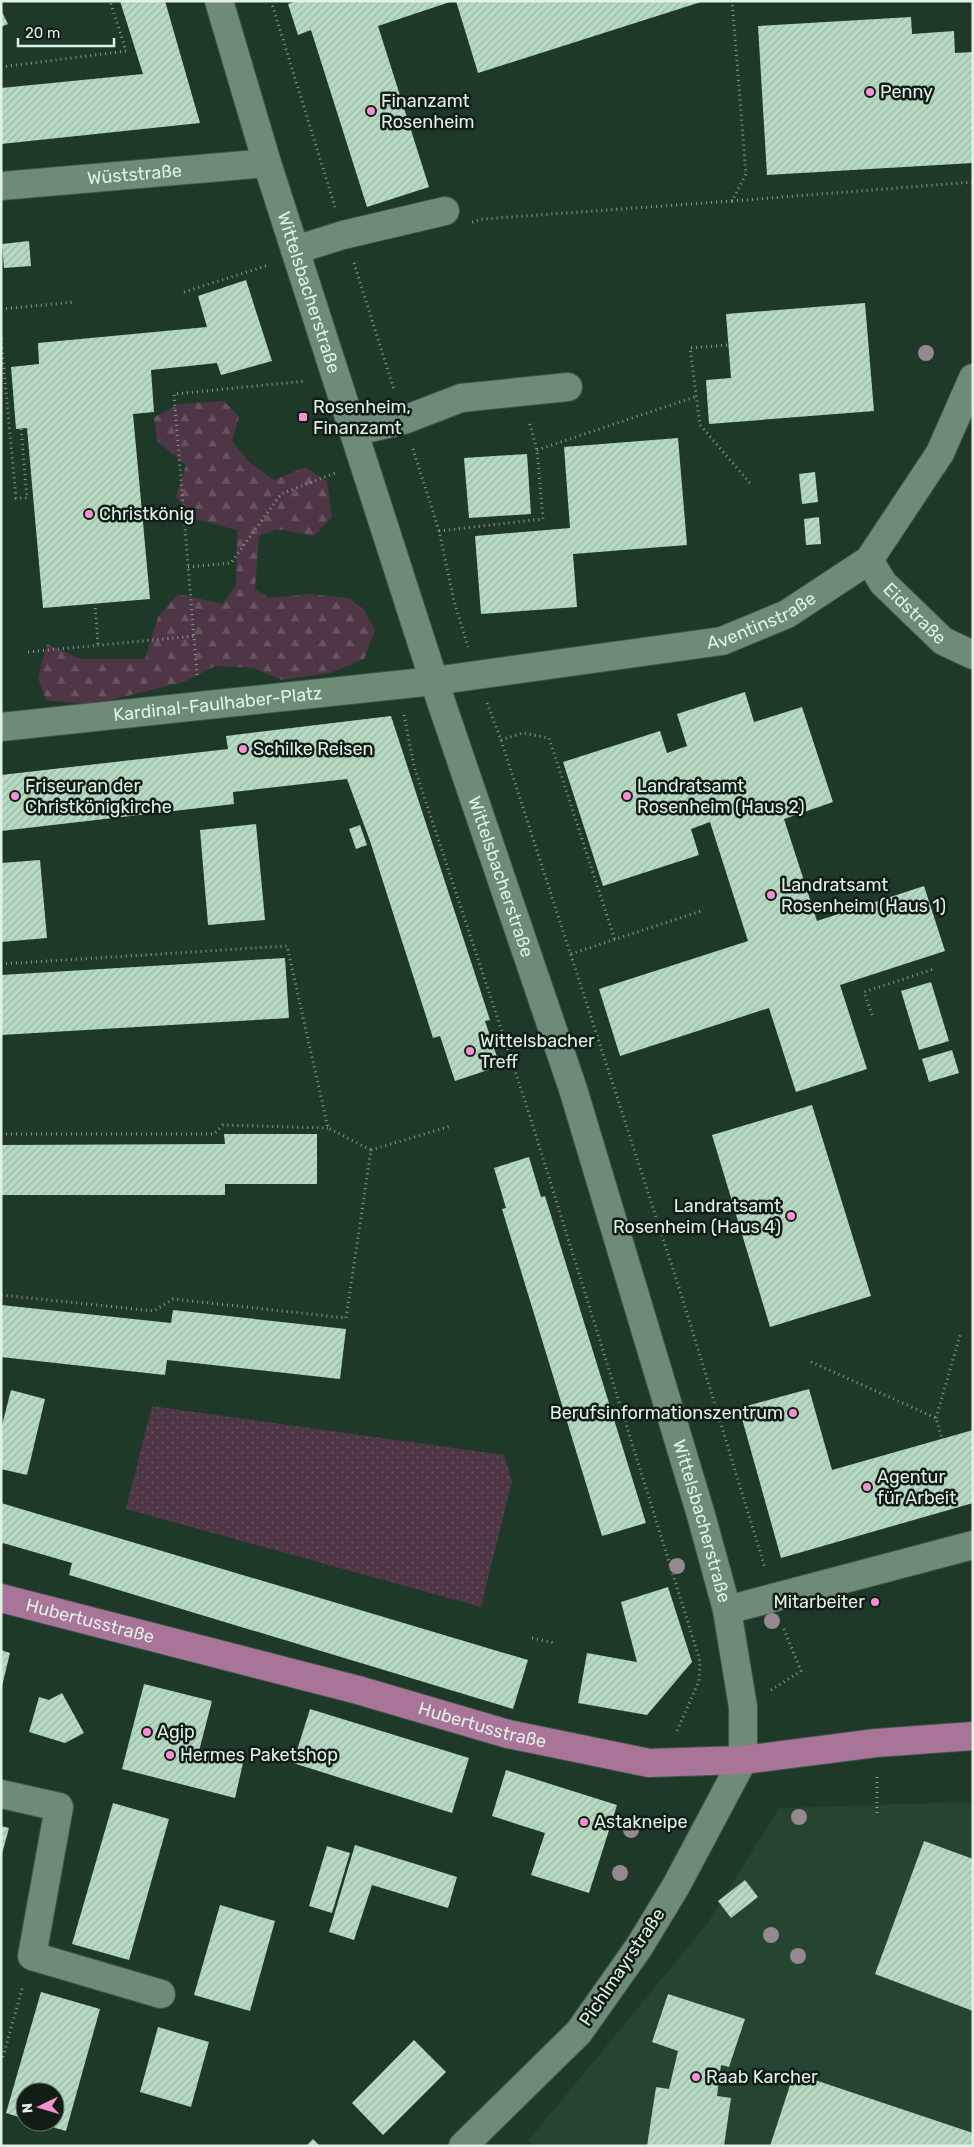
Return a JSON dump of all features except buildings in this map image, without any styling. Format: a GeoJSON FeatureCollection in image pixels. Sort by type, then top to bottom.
{"type":"FeatureCollection","features":[{"type":"Feature","properties":{"kind":"main road","name":"Hubertusstraße"},"geometry":{"type":"LineString","coordinates":[[1,1598],[358,1690],[508,1734],[649,1763],[669,1764],[743,1760],[876,1743],[973,1736]]}},
{"type":"Feature","properties":{"kind":"street","name":"Wittelsbacherstraße"},"geometry":{"type":"LineString","coordinates":[[220,1],[267,163],[434,682],[573,1089],[701,1515],[727,1610],[743,1707],[743,1760]]}},
{"type":"Feature","properties":{"kind":"street","name":"Wüststraße"},"geometry":{"type":"LineString","coordinates":[[1,186],[267,163]]}},
{"type":"Feature","properties":{"kind":"street"},"geometry":{"type":"LineString","coordinates":[[297,256],[343,235],[455,218]]}},
{"type":"Feature","properties":{"kind":"street","name":"Aventinstraße"},"geometry":{"type":"LineString","coordinates":[[434,682],[722,642],[787,614],[868,560],[940,453],[973,378]]}},
{"type":"Feature","properties":{"kind":"street"},"geometry":{"type":"LineString","coordinates":[[354,432],[404,420],[461,398],[568,387]]}},
{"type":"Feature","properties":{"kind":"street","name":"Eidstraße"},"geometry":{"type":"LineString","coordinates":[[868,560],[883,582],[943,641],[973,655]]}},
{"type":"Feature","properties":{"kind":"street","name":"Kardinal-Faulhaber-Platz"},"geometry":{"type":"LineString","coordinates":[[1,727],[434,682]]}},
{"type":"Feature","properties":{"kind":"street"},"geometry":{"type":"LineString","coordinates":[[727,1610],[973,1545]]}},
{"type":"Feature","properties":{"kind":"street","name":"Pichlmayrstraße"},"geometry":{"type":"LineString","coordinates":[[463,2146],[579,2032],[639,1947],[676,1886],[743,1760]]}},
{"type":"Feature","properties":{"kind":"street"},"geometry":{"type":"LineString","coordinates":[[1,1794],[59,1807],[32,1956],[161,1994]]}},
{"type":"Feature","properties":{"kind":"path"},"geometry":{"type":"LineString","coordinates":[[1,67],[126,51],[110,1]]}},
{"type":"Feature","properties":{"kind":"path"},"geometry":{"type":"LineString","coordinates":[[271,1],[343,235]]}},
{"type":"Feature","properties":{"kind":"path"},"geometry":{"type":"LineString","coordinates":[[732,1],[746,174],[732,201]]}},
{"type":"Feature","properties":{"kind":"path"},"geometry":{"type":"LineString","coordinates":[[455,218],[483,219],[973,182]]}},
{"type":"Feature","properties":{"kind":"path"},"geometry":{"type":"LineString","coordinates":[[184,292],[297,256]]}},
{"type":"Feature","properties":{"kind":"path"},"geometry":{"type":"LineString","coordinates":[[362,258],[353,261],[438,531],[454,601],[476,676],[501,740],[571,954],[682,1297],[786,1637],[801,1671],[743,1707]]}},
{"type":"Feature","properties":{"kind":"path"},"geometry":{"type":"LineString","coordinates":[[1,310],[75,302]]}},
{"type":"Feature","properties":{"kind":"path"},"geometry":{"type":"LineString","coordinates":[[1,338],[16,498],[28,498],[21,428]]}},
{"type":"Feature","properties":{"kind":"path"},"geometry":{"type":"LineString","coordinates":[[727,345],[690,348],[695,397],[700,426],[750,483]]}},
{"type":"Feature","properties":{"kind":"path"},"geometry":{"type":"LineString","coordinates":[[199,706],[174,394],[296,383],[336,376]]}},
{"type":"Feature","properties":{"kind":"path"},"geometry":{"type":"LineString","coordinates":[[438,531],[543,519],[537,450],[521,392]]}},
{"type":"Feature","properties":{"kind":"path"},"geometry":{"type":"LineString","coordinates":[[537,450],[695,397]]}},
{"type":"Feature","properties":{"kind":"path"},"geometry":{"type":"LineString","coordinates":[[188,567],[231,563],[281,494],[329,474],[364,464]]}},
{"type":"Feature","properties":{"kind":"path"},"geometry":{"type":"LineString","coordinates":[[95,604],[98,645]]}},
{"type":"Feature","properties":{"kind":"path"},"geometry":{"type":"LineString","coordinates":[[28,652],[194,636]]}},
{"type":"Feature","properties":{"kind":"path"},"geometry":{"type":"LineString","coordinates":[[399,685],[414,766],[529,1113],[700,1661],[699,1681],[676,1733],[669,1764]]}},
{"type":"Feature","properties":{"kind":"path"},"geometry":{"type":"LineString","coordinates":[[501,740],[523,733],[549,738],[616,940]]}},
{"type":"Feature","properties":{"kind":"path"},"geometry":{"type":"LineString","coordinates":[[571,954],[704,910]]}},
{"type":"Feature","properties":{"kind":"path"},"geometry":{"type":"LineString","coordinates":[[1,964],[287,946],[328,1128]]}},
{"type":"Feature","properties":{"kind":"path"},"geometry":{"type":"LineString","coordinates":[[872,1015],[864,992],[934,969]]}},
{"type":"Feature","properties":{"kind":"path"},"geometry":{"type":"LineString","coordinates":[[1,1134],[214,1134],[223,1125],[328,1128],[371,1150],[451,1126]]}},
{"type":"Feature","properties":{"kind":"path"},"geometry":{"type":"LineString","coordinates":[[1,1295],[154,1311],[173,1299],[346,1318],[371,1150]]}},
{"type":"Feature","properties":{"kind":"path"},"geometry":{"type":"LineString","coordinates":[[942,1439],[936,1418],[961,1332]]}},
{"type":"Feature","properties":{"kind":"path"},"geometry":{"type":"LineString","coordinates":[[811,1362],[936,1418]]}},
{"type":"Feature","properties":{"kind":"path"},"geometry":{"type":"LineString","coordinates":[[532,1638],[554,1643]]}},
{"type":"Feature","properties":{"kind":"path"},"geometry":{"type":"LineString","coordinates":[[876,1743],[877,1814]]}},
{"type":"Feature","properties":{"kind":"path"},"geometry":{"type":"LineString","coordinates":[[3,2057],[32,1956]]}},
{"type":"Feature","properties":{"kind":"shaded area"},"geometry":{"type":"Polygon","coordinates":[[[973,1802],[973,2146],[534,2146],[528,2141],[707,1924],[779,1808],[973,1802]]]}},
{"type":"Feature","properties":{"kind":"green space"},"geometry":{"type":"Polygon","coordinates":[[[224,401],[239,417],[232,441],[249,462],[274,480],[305,467],[327,481],[332,517],[314,536],[277,529],[259,536],[255,589],[269,598],[310,594],[349,598],[364,610],[375,630],[364,659],[330,673],[282,680],[254,668],[215,666],[184,682],[90,705],[46,700],[38,678],[47,644],[80,659],[145,659],[158,617],[178,594],[223,604],[236,585],[237,530],[195,519],[176,497],[186,465],[157,441],[154,417],[180,404],[224,401]]]}},
{"type":"Feature","properties":{"kind":"green space"},"geometry":{"type":"Polygon","coordinates":[[[152,1406],[504,1455],[512,1481],[481,1607],[126,1509],[152,1406]]]}},
{"type":"Feature","properties":{"kind":"place","name":"Penny"},"geometry":{"type":"Point","coordinates":[870,92]}},
{"type":"Feature","properties":{"kind":"place","name":"Finanzamt Rosenheim"},"geometry":{"type":"Point","coordinates":[371,111]}},
{"type":"Feature","properties":{"kind":"place","name":"Rosenheim, Finanzamt"},"geometry":{"type":"Point","coordinates":[303,417]}},
{"type":"Feature","properties":{"kind":"place","name":"Christkönig"},"geometry":{"type":"Point","coordinates":[89,514]}},
{"type":"Feature","properties":{"kind":"place","name":"Schilke Reisen"},"geometry":{"type":"Point","coordinates":[243,749]}},
{"type":"Feature","properties":{"kind":"place","name":"Friseur an der Christkönigkirche"},"geometry":{"type":"Point","coordinates":[15,796]}},
{"type":"Feature","properties":{"kind":"place","name":"Landratsamt Rosenheim (Haus 2)"},"geometry":{"type":"Point","coordinates":[627,796]}},
{"type":"Feature","properties":{"kind":"place","name":"Landratsamt Rosenheim (Haus 1)"},"geometry":{"type":"Point","coordinates":[771,895]}},
{"type":"Feature","properties":{"kind":"place","name":"Wittelsbacher Treff"},"geometry":{"type":"Point","coordinates":[470,1051]}},
{"type":"Feature","properties":{"kind":"place","name":"Landratsamt Rosenheim (Haus 4)"},"geometry":{"type":"Point","coordinates":[791,1216]}},
{"type":"Feature","properties":{"kind":"place","name":"Berufsinformationszentrum"},"geometry":{"type":"Point","coordinates":[793,1413]}},
{"type":"Feature","properties":{"kind":"place","name":"Agentur für Arbeit"},"geometry":{"type":"Point","coordinates":[867,1487]}},
{"type":"Feature","properties":{"kind":"place","name":"Mitarbeiter"},"geometry":{"type":"Point","coordinates":[875,1602]}},
{"type":"Feature","properties":{"kind":"place","name":"Agip"},"geometry":{"type":"Point","coordinates":[147,1732]}},
{"type":"Feature","properties":{"kind":"place","name":"Hermes Paketshop"},"geometry":{"type":"Point","coordinates":[170,1755]}},
{"type":"Feature","properties":{"kind":"place","name":"Astakneipe"},"geometry":{"type":"Point","coordinates":[584,1822]}},
{"type":"Feature","properties":{"kind":"place","name":"Raab Karcher"},"geometry":{"type":"Point","coordinates":[696,2077]}}]}
